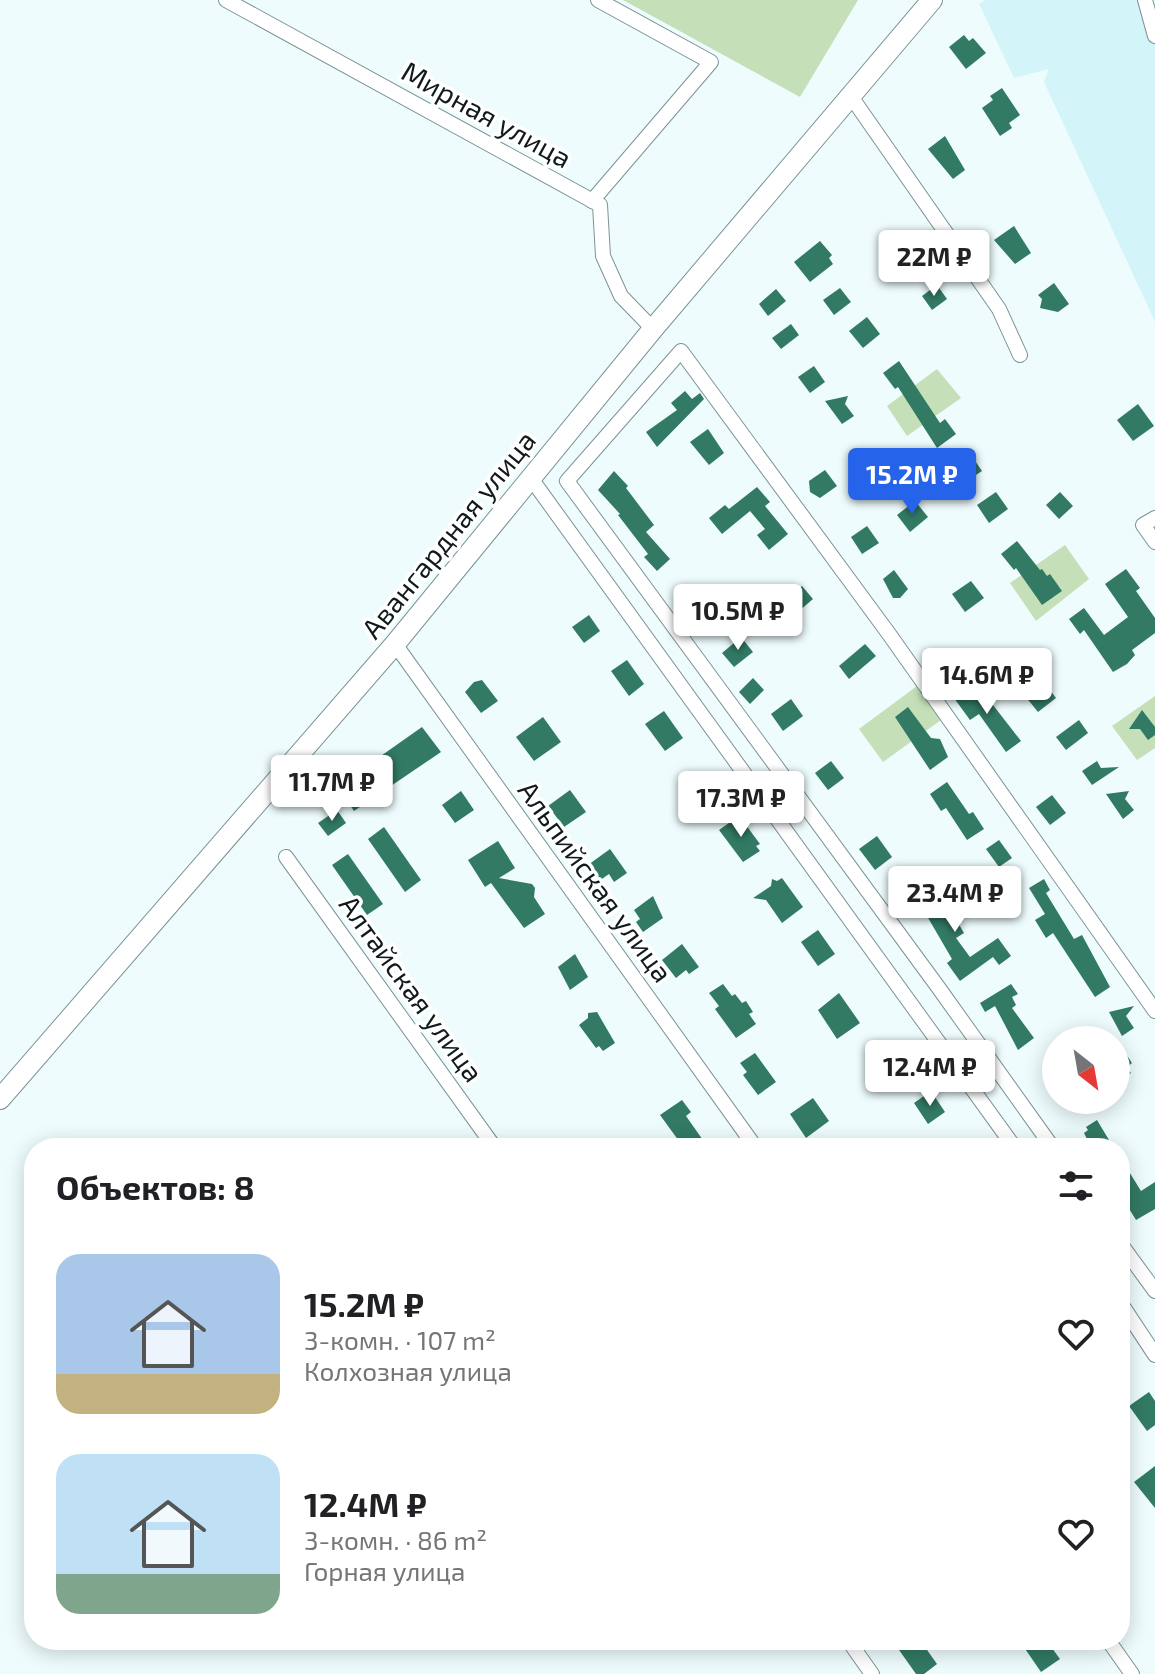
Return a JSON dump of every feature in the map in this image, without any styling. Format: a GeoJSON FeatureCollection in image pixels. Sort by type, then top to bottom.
{"type":"FeatureCollection","features":[{"type":"Feature","properties":{"kind":"main road","name":"Авангардная улица"},"geometry":{"type":"LineString","coordinates":[[0,1099],[395,644],[653,329],[932,0]]}},
{"type":"Feature","properties":{"kind":"street","name":"Мирная улица"},"geometry":{"type":"LineString","coordinates":[[226,0],[600,205],[603,256],[621,296],[653,329]]}},
{"type":"Feature","properties":{"kind":"street"},"geometry":{"type":"LineString","coordinates":[[592,201],[711,62],[598,0]]}},
{"type":"Feature","properties":{"kind":"street"},"geometry":{"type":"LineString","coordinates":[[1145,0],[1155,36]]}},
{"type":"Feature","properties":{"kind":"street"},"geometry":{"type":"LineString","coordinates":[[850,95],[999,309],[1020,355]]}},
{"type":"Feature","properties":{"kind":"street"},"geometry":{"type":"LineString","coordinates":[[1046,1138],[567,481],[681,351],[889,634],[1155,1011]]}},
{"type":"Feature","properties":{"kind":"street"},"geometry":{"type":"LineString","coordinates":[[530,477],[1008,1138]]}},
{"type":"Feature","properties":{"kind":"street"},"geometry":{"type":"LineString","coordinates":[[1149,522],[1155,542]]}},
{"type":"Feature","properties":{"kind":"street","name":"Альпийская улица"},"geometry":{"type":"LineString","coordinates":[[395,644],[749,1138]]}},
{"type":"Feature","properties":{"kind":"street","name":"Алтайская улица"},"geometry":{"type":"LineString","coordinates":[[286,857],[488,1138]]}},
{"type":"Feature","properties":{"kind":"street"},"geometry":{"type":"LineString","coordinates":[[1130,1257],[1155,1291]]}},
{"type":"Feature","properties":{"kind":"street"},"geometry":{"type":"LineString","coordinates":[[1130,1317],[1155,1355]]}},
{"type":"Feature","properties":{"kind":"street"},"geometry":{"type":"LineString","coordinates":[[855,1650],[872,1674]]}},
{"type":"Feature","properties":{"kind":"street"},"geometry":{"type":"LineString","coordinates":[[1115,1650],[1132,1674]]}},
{"type":"Feature","properties":{"kind":"shaded area"},"geometry":{"type":"Polygon","coordinates":[[[985,0],[1138,0],[1149,41],[1155,40],[1155,322],[1044,82],[1049,69],[1014,78],[979,4],[985,0]]]}},
{"type":"Feature","properties":{"kind":"green space"},"geometry":{"type":"Polygon","coordinates":[[[623,0],[858,0],[800,97],[623,0]]]}},
{"type":"Feature","properties":{"kind":"green space"},"geometry":{"type":"Polygon","coordinates":[[[937,369],[961,398],[907,436],[887,406],[937,369]]]}},
{"type":"Feature","properties":{"kind":"green space"},"geometry":{"type":"Polygon","coordinates":[[[1065,545],[1089,579],[1036,621],[1010,583],[1065,545]]]}},
{"type":"Feature","properties":{"kind":"green space"},"geometry":{"type":"Polygon","coordinates":[[[917,686],[941,720],[883,762],[859,729],[917,686]]]}},
{"type":"Feature","properties":{"kind":"green space"},"geometry":{"type":"Polygon","coordinates":[[[1155,696],[1155,748],[1137,760],[1112,726],[1155,696]]]}},
{"type":"Feature","properties":{"kind":"building"},"geometry":{"type":"Polygon","coordinates":[[[964,35],[969,41],[973,38],[986,53],[966,69],[949,47],[964,35]]]}},
{"type":"Feature","properties":{"kind":"building"},"geometry":{"type":"Polygon","coordinates":[[[1002,88],[1020,115],[1009,123],[1012,128],[1000,136],[982,108],[993,100],[990,96],[1002,88]]]}},
{"type":"Feature","properties":{"kind":"building"},"geometry":{"type":"Polygon","coordinates":[[[945,136],[965,170],[953,179],[928,149],[945,136]]]}},
{"type":"Feature","properties":{"kind":"building"},"geometry":{"type":"Polygon","coordinates":[[[1014,226],[1031,253],[1015,264],[994,240],[1014,226]]]}},
{"type":"Feature","properties":{"kind":"building"},"geometry":{"type":"Polygon","coordinates":[[[820,241],[832,255],[829,258],[833,264],[810,282],[794,262],[820,241]]]}},
{"type":"Feature","properties":{"kind":"building"},"geometry":{"type":"Polygon","coordinates":[[[1054,283],[1069,304],[1058,312],[1040,308],[1042,299],[1038,295],[1054,283]]]}},
{"type":"Feature","properties":{"kind":"building"},"geometry":{"type":"Polygon","coordinates":[[[937,285],[947,299],[932,310],[922,296],[937,285]]]}},
{"type":"Feature","properties":{"kind":"building"},"geometry":{"type":"Polygon","coordinates":[[[840,288],[851,302],[834,315],[823,300],[840,288]]]}},
{"type":"Feature","properties":{"kind":"building"},"geometry":{"type":"Polygon","coordinates":[[[776,289],[786,301],[768,316],[759,304],[776,289]]]}},
{"type":"Feature","properties":{"kind":"building"},"geometry":{"type":"Polygon","coordinates":[[[867,317],[880,334],[863,348],[849,331],[867,317]]]}},
{"type":"Feature","properties":{"kind":"building"},"geometry":{"type":"Polygon","coordinates":[[[791,324],[799,335],[781,349],[772,338],[791,324]]]}},
{"type":"Feature","properties":{"kind":"building"},"geometry":{"type":"Polygon","coordinates":[[[899,361],[940,423],[945,419],[956,434],[937,448],[898,387],[895,389],[883,373],[899,361]]]}},
{"type":"Feature","properties":{"kind":"building"},"geometry":{"type":"Polygon","coordinates":[[[814,366],[825,382],[810,393],[798,377],[814,366]]]}},
{"type":"Feature","properties":{"kind":"building"},"geometry":{"type":"Polygon","coordinates":[[[685,391],[692,399],[700,393],[704,399],[657,447],[646,432],[677,410],[671,403],[685,391]]]}},
{"type":"Feature","properties":{"kind":"building"},"geometry":{"type":"Polygon","coordinates":[[[848,396],[845,404],[854,416],[842,424],[825,401],[848,396]]]}},
{"type":"Feature","properties":{"kind":"building"},"geometry":{"type":"Polygon","coordinates":[[[1138,404],[1154,426],[1133,441],[1117,420],[1138,404]]]}},
{"type":"Feature","properties":{"kind":"building"},"geometry":{"type":"Polygon","coordinates":[[[708,429],[724,453],[709,465],[690,442],[708,429]]]}},
{"type":"Feature","properties":{"kind":"building"},"geometry":{"type":"Polygon","coordinates":[[[971,455],[982,471],[962,484],[951,468],[971,455]]]}},
{"type":"Feature","properties":{"kind":"building"},"geometry":{"type":"Polygon","coordinates":[[[888,466],[900,483],[882,497],[869,480],[888,466]]]}},
{"type":"Feature","properties":{"kind":"building"},"geometry":{"type":"Polygon","coordinates":[[[825,470],[837,486],[820,498],[810,492],[809,481],[825,470]]]}},
{"type":"Feature","properties":{"kind":"building"},"geometry":{"type":"Polygon","coordinates":[[[614,471],[654,525],[646,532],[670,559],[657,571],[644,557],[648,554],[620,514],[598,490],[614,471]]]}},
{"type":"Feature","properties":{"kind":"building"},"geometry":{"type":"Polygon","coordinates":[[[757,487],[770,502],[765,506],[788,534],[769,550],[757,535],[765,529],[750,511],[722,534],[709,518],[725,505],[729,509],[757,487]]]}},
{"type":"Feature","properties":{"kind":"building"},"geometry":{"type":"Polygon","coordinates":[[[996,492],[1008,509],[989,523],[977,505],[996,492]]]}},
{"type":"Feature","properties":{"kind":"building"},"geometry":{"type":"Polygon","coordinates":[[[1060,492],[1073,506],[1059,519],[1046,505],[1060,492]]]}},
{"type":"Feature","properties":{"kind":"building"},"geometry":{"type":"Polygon","coordinates":[[[915,501],[928,517],[910,532],[897,515],[915,501]]]}},
{"type":"Feature","properties":{"kind":"building"},"geometry":{"type":"Polygon","coordinates":[[[867,526],[879,543],[862,554],[851,537],[867,526]]]}},
{"type":"Feature","properties":{"kind":"building"},"geometry":{"type":"Polygon","coordinates":[[[1017,541],[1040,570],[1047,576],[1050,574],[1062,591],[1042,605],[1016,568],[1014,570],[1001,554],[1017,541]]]}},
{"type":"Feature","properties":{"kind":"building"},"geometry":{"type":"Polygon","coordinates":[[[1126,569],[1140,588],[1136,591],[1155,618],[1155,633],[1132,650],[1135,655],[1127,664],[1113,672],[1084,630],[1080,634],[1069,619],[1084,608],[1104,635],[1128,617],[1105,584],[1126,569]]]}},
{"type":"Feature","properties":{"kind":"building"},"geometry":{"type":"Polygon","coordinates":[[[894,570],[908,589],[900,598],[893,598],[883,579],[894,570]]]}},
{"type":"Feature","properties":{"kind":"building"},"geometry":{"type":"Polygon","coordinates":[[[971,581],[984,598],[965,612],[952,594],[971,581]]]}},
{"type":"Feature","properties":{"kind":"building"},"geometry":{"type":"Polygon","coordinates":[[[802,586],[813,599],[791,618],[780,605],[802,586]]]}},
{"type":"Feature","properties":{"kind":"building"},"geometry":{"type":"Polygon","coordinates":[[[700,589],[719,615],[703,629],[684,603],[700,589]]]}},
{"type":"Feature","properties":{"kind":"building"},"geometry":{"type":"Polygon","coordinates":[[[589,615],[600,631],[584,643],[572,627],[589,615]]]}},
{"type":"Feature","properties":{"kind":"building"},"geometry":{"type":"Polygon","coordinates":[[[741,637],[753,652],[734,667],[722,653],[741,637]]]}},
{"type":"Feature","properties":{"kind":"building"},"geometry":{"type":"Polygon","coordinates":[[[865,644],[876,656],[849,679],[839,666],[865,644]]]}},
{"type":"Feature","properties":{"kind":"building"},"geometry":{"type":"Polygon","coordinates":[[[627,660],[644,684],[629,696],[611,671],[627,660]]]}},
{"type":"Feature","properties":{"kind":"building"},"geometry":{"type":"Polygon","coordinates":[[[753,678],[764,690],[750,704],[739,692],[753,678]]]}},
{"type":"Feature","properties":{"kind":"building"},"geometry":{"type":"Polygon","coordinates":[[[482,680],[498,701],[481,713],[465,692],[474,682],[482,680]]]}},
{"type":"Feature","properties":{"kind":"building"},"geometry":{"type":"Polygon","coordinates":[[[1044,682],[1056,698],[1038,712],[1025,696],[1044,682]]]}},
{"type":"Feature","properties":{"kind":"building"},"geometry":{"type":"Polygon","coordinates":[[[976,683],[1021,741],[1006,752],[979,714],[970,720],[954,698],[976,683]]]}},
{"type":"Feature","properties":{"kind":"building"},"geometry":{"type":"Polygon","coordinates":[[[791,699],[803,716],[783,731],[771,714],[791,699]]]}},
{"type":"Feature","properties":{"kind":"building"},"geometry":{"type":"Polygon","coordinates":[[[908,707],[931,738],[940,739],[948,757],[930,770],[895,717],[908,707]]]}},
{"type":"Feature","properties":{"kind":"building"},"geometry":{"type":"Polygon","coordinates":[[[1142,710],[1155,727],[1155,735],[1148,740],[1140,729],[1129,729],[1142,710]]]}},
{"type":"Feature","properties":{"kind":"building"},"geometry":{"type":"Polygon","coordinates":[[[664,711],[683,738],[665,751],[645,724],[664,711]]]}},
{"type":"Feature","properties":{"kind":"building"},"geometry":{"type":"Polygon","coordinates":[[[543,717],[561,742],[534,761],[516,737],[543,717]]]}},
{"type":"Feature","properties":{"kind":"building"},"geometry":{"type":"Polygon","coordinates":[[[1079,720],[1088,733],[1066,750],[1056,737],[1079,720]]]}},
{"type":"Feature","properties":{"kind":"building"},"geometry":{"type":"Polygon","coordinates":[[[422,727],[441,752],[354,811],[344,796],[385,767],[378,758],[422,727]]]}},
{"type":"Feature","properties":{"kind":"building"},"geometry":{"type":"Polygon","coordinates":[[[831,761],[844,778],[828,790],[815,773],[831,761]]]}},
{"type":"Feature","properties":{"kind":"building"},"geometry":{"type":"Polygon","coordinates":[[[1097,761],[1101,768],[1119,767],[1092,785],[1082,771],[1097,761]]]}},
{"type":"Feature","properties":{"kind":"building"},"geometry":{"type":"Polygon","coordinates":[[[712,780],[721,798],[704,811],[692,795],[712,780]]]}},
{"type":"Feature","properties":{"kind":"building"},"geometry":{"type":"Polygon","coordinates":[[[947,782],[969,814],[973,812],[984,829],[967,840],[946,808],[941,811],[930,794],[947,782]]]}},
{"type":"Feature","properties":{"kind":"building"},"geometry":{"type":"Polygon","coordinates":[[[570,790],[586,812],[564,827],[548,806],[570,790]]]}},
{"type":"Feature","properties":{"kind":"building"},"geometry":{"type":"Polygon","coordinates":[[[461,791],[474,810],[455,823],[442,805],[461,791]]]}},
{"type":"Feature","properties":{"kind":"building"},"geometry":{"type":"Polygon","coordinates":[[[1129,791],[1125,799],[1134,810],[1123,819],[1106,794],[1129,791]]]}},
{"type":"Feature","properties":{"kind":"building"},"geometry":{"type":"Polygon","coordinates":[[[1052,795],[1066,813],[1050,825],[1036,807],[1052,795]]]}},
{"type":"Feature","properties":{"kind":"building"},"geometry":{"type":"Polygon","coordinates":[[[337,810],[346,823],[328,836],[318,823],[337,810]]]}},
{"type":"Feature","properties":{"kind":"building"},"geometry":{"type":"Polygon","coordinates":[[[736,818],[739,823],[743,821],[760,844],[756,846],[760,851],[743,862],[719,830],[736,818]]]}},
{"type":"Feature","properties":{"kind":"building"},"geometry":{"type":"Polygon","coordinates":[[[384,827],[421,880],[405,892],[368,839],[384,827]]]}},
{"type":"Feature","properties":{"kind":"building"},"geometry":{"type":"Polygon","coordinates":[[[877,836],[892,857],[875,870],[859,849],[877,836]]]}},
{"type":"Feature","properties":{"kind":"building"},"geometry":{"type":"Polygon","coordinates":[[[999,840],[1012,858],[999,867],[986,849],[999,840]]]}},
{"type":"Feature","properties":{"kind":"building"},"geometry":{"type":"Polygon","coordinates":[[[498,841],[515,868],[499,878],[532,884],[534,897],[545,914],[524,928],[491,883],[485,887],[468,860],[498,841]]]}},
{"type":"Feature","properties":{"kind":"building"},"geometry":{"type":"Polygon","coordinates":[[[610,849],[627,873],[614,882],[609,874],[599,881],[588,865],[610,849]]]}},
{"type":"Feature","properties":{"kind":"building"},"geometry":{"type":"Polygon","coordinates":[[[348,854],[383,904],[367,915],[332,865],[348,854]]]}},
{"type":"Feature","properties":{"kind":"building"},"geometry":{"type":"Polygon","coordinates":[[[782,878],[803,907],[782,923],[766,900],[753,898],[771,886],[772,879],[777,881],[782,878]]]}},
{"type":"Feature","properties":{"kind":"building"},"geometry":{"type":"Polygon","coordinates":[[[1044,879],[1050,890],[1046,893],[1074,939],[1082,935],[1110,987],[1095,997],[1053,933],[1046,938],[1035,920],[1045,914],[1029,888],[1044,879]]]}},
{"type":"Feature","properties":{"kind":"building"},"geometry":{"type":"Polygon","coordinates":[[[933,880],[964,933],[956,938],[970,957],[998,938],[1011,956],[999,965],[993,957],[960,981],[947,963],[952,959],[913,892],[933,880]]]}},
{"type":"Feature","properties":{"kind":"building"},"geometry":{"type":"Polygon","coordinates":[[[653,896],[663,918],[643,932],[636,922],[640,919],[634,910],[653,896]]]}},
{"type":"Feature","properties":{"kind":"building"},"geometry":{"type":"Polygon","coordinates":[[[818,930],[835,954],[818,966],[801,942],[818,930]]]}},
{"type":"Feature","properties":{"kind":"building"},"geometry":{"type":"Polygon","coordinates":[[[682,944],[699,967],[689,974],[686,970],[676,978],[662,960],[682,944]]]}},
{"type":"Feature","properties":{"kind":"building"},"geometry":{"type":"Polygon","coordinates":[[[575,954],[588,977],[570,990],[558,967],[575,954]]]}},
{"type":"Feature","properties":{"kind":"building"},"geometry":{"type":"Polygon","coordinates":[[[723,984],[732,996],[735,994],[742,1003],[746,1001],[753,1012],[749,1014],[756,1024],[736,1038],[715,1009],[719,1006],[709,993],[723,984]]]}},
{"type":"Feature","properties":{"kind":"building"},"geometry":{"type":"Polygon","coordinates":[[[1011,984],[1018,994],[1012,997],[1016,1005],[1012,1008],[1034,1038],[1018,1050],[995,1006],[985,1012],[980,1003],[1011,984]]]}},
{"type":"Feature","properties":{"kind":"building"},"geometry":{"type":"Polygon","coordinates":[[[839,993],[860,1023],[837,1039],[818,1010],[839,993]]]}},
{"type":"Feature","properties":{"kind":"building"},"geometry":{"type":"Polygon","coordinates":[[[1134,1006],[1126,1016],[1134,1028],[1130,1031],[1130,1026],[1117,1026],[1109,1012],[1134,1006]]]}},
{"type":"Feature","properties":{"kind":"building"},"geometry":{"type":"Polygon","coordinates":[[[597,1012],[615,1043],[603,1051],[599,1046],[596,1048],[579,1025],[588,1018],[588,1013],[597,1012]]]}},
{"type":"Feature","properties":{"kind":"building"},"geometry":{"type":"Polygon","coordinates":[[[894,1049],[898,1055],[903,1051],[910,1062],[892,1075],[881,1059],[894,1049]]]}},
{"type":"Feature","properties":{"kind":"building"},"geometry":{"type":"Polygon","coordinates":[[[755,1053],[776,1082],[758,1095],[743,1075],[747,1072],[740,1063],[755,1053]]]}},
{"type":"Feature","properties":{"kind":"building"},"geometry":{"type":"Polygon","coordinates":[[[931,1091],[945,1112],[928,1124],[914,1103],[931,1091]]]}},
{"type":"Feature","properties":{"kind":"building"},"geometry":{"type":"Polygon","coordinates":[[[813,1098],[829,1121],[806,1138],[790,1114],[813,1098]]]}},
{"type":"Feature","properties":{"kind":"building"},"geometry":{"type":"Polygon","coordinates":[[[682,1100],[691,1112],[686,1116],[701,1138],[677,1138],[660,1115],[682,1100]]]}},
{"type":"Feature","properties":{"kind":"building"},"geometry":{"type":"Polygon","coordinates":[[[1097,1120],[1108,1138],[1086,1138],[1086,1127],[1097,1120]]]}},
{"type":"Feature","properties":{"kind":"building"},"geometry":{"type":"Polygon","coordinates":[[[1130,1173],[1141,1191],[1155,1182],[1155,1209],[1136,1220],[1130,1210],[1130,1173]]]}},
{"type":"Feature","properties":{"kind":"building"},"geometry":{"type":"Polygon","coordinates":[[[1149,1392],[1155,1401],[1155,1425],[1147,1431],[1130,1405],[1149,1392]]]}},
{"type":"Feature","properties":{"kind":"building"},"geometry":{"type":"Polygon","coordinates":[[[1155,1466],[1155,1508],[1134,1482],[1155,1466]]]}},
{"type":"Feature","properties":{"kind":"building"},"geometry":{"type":"Polygon","coordinates":[[[899,1650],[927,1650],[937,1664],[924,1674],[916,1674],[899,1650]]]}},
{"type":"Feature","properties":{"kind":"building"},"geometry":{"type":"Polygon","coordinates":[[[1026,1650],[1053,1650],[1060,1659],[1041,1672],[1026,1650]]]}}]}
